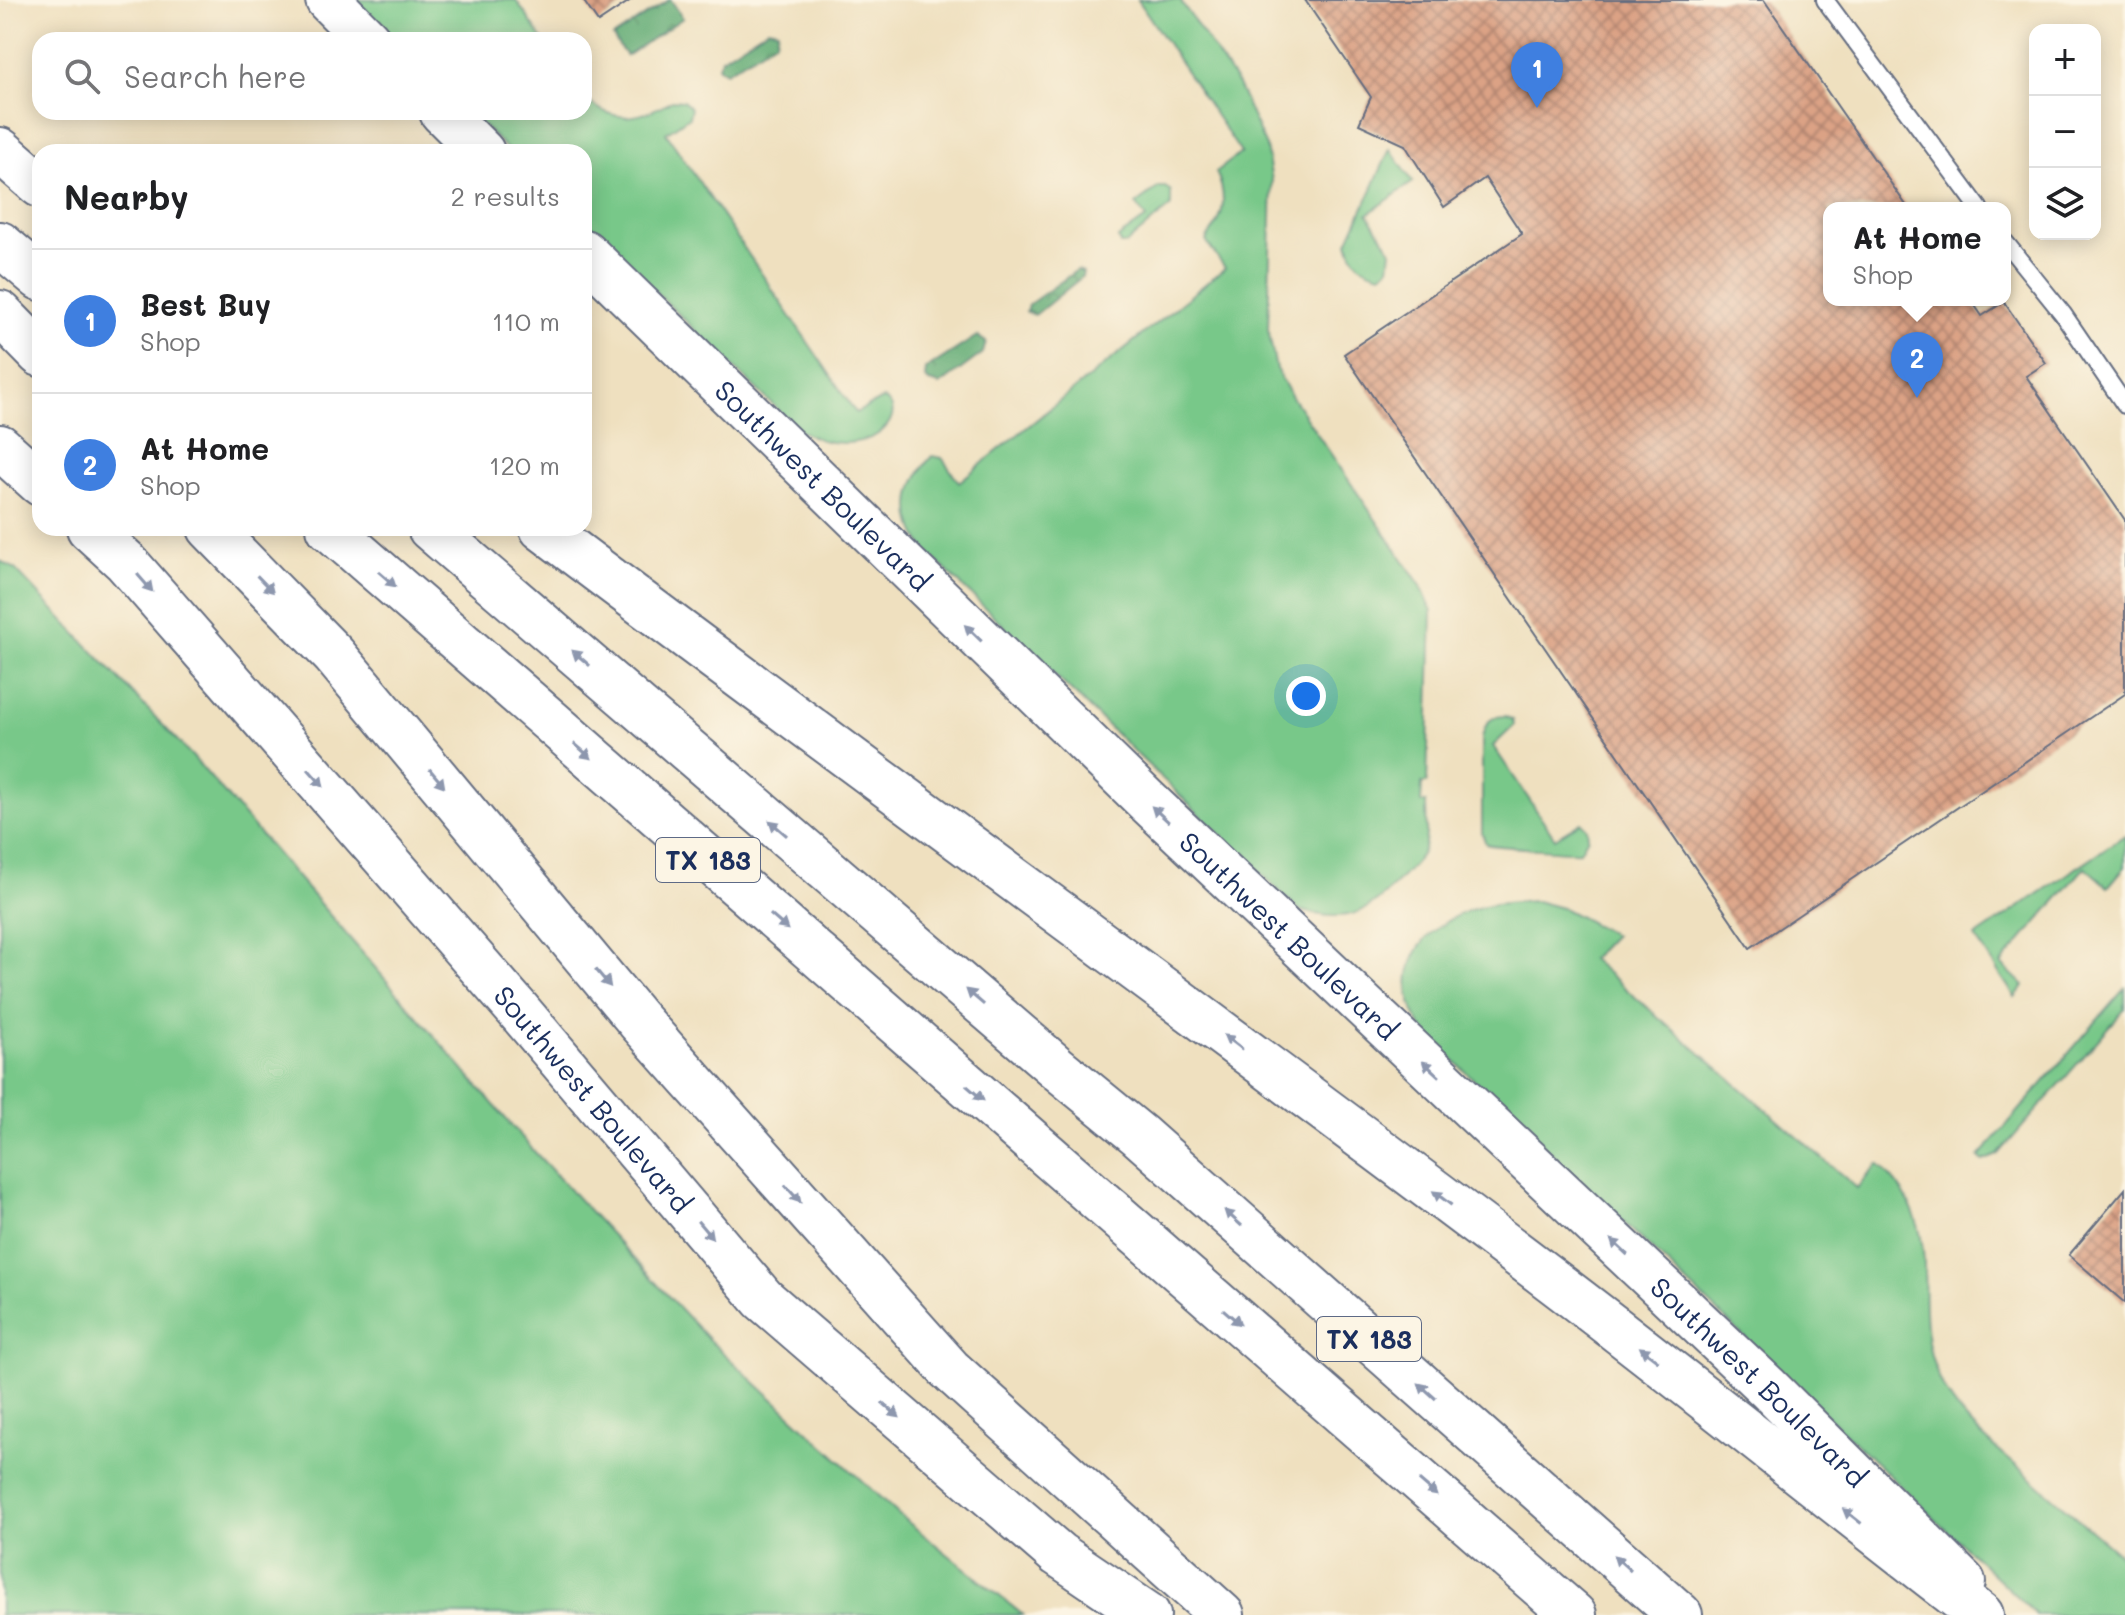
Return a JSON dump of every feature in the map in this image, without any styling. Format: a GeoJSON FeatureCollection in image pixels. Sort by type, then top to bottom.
{"type":"FeatureCollection","features":[{"type":"Feature","properties":{"kind":"main road"},"geometry":{"type":"LineString","coordinates":[[328,0],[360,32]]}},
{"type":"Feature","properties":{"kind":"main road"},"geometry":{"type":"LineString","coordinates":[[450,120],[474,144]]}},
{"type":"Feature","properties":{"kind":"main road"},"geometry":{"type":"LineString","coordinates":[[0,138],[32,160]]}},
{"type":"Feature","properties":{"kind":"main road"},"geometry":{"type":"LineString","coordinates":[[0,150],[32,178]]}},
{"type":"Feature","properties":{"kind":"main road"},"geometry":{"type":"LineString","coordinates":[[0,244],[32,271]]}},
{"type":"Feature","properties":{"kind":"main road","name":"Southwest Boulevard"},"geometry":{"type":"LineString","coordinates":[[592,260],[1148,802],[1768,1388],[1996,1615]]}},
{"type":"Feature","properties":{"kind":"main road"},"geometry":{"type":"LineString","coordinates":[[0,313],[32,346]]}},
{"type":"Feature","properties":{"kind":"main road"},"geometry":{"type":"LineString","coordinates":[[0,447],[32,476]]}},
{"type":"Feature","properties":{"kind":"main road","name":"Southwest Boulevard"},"geometry":{"type":"LineString","coordinates":[[98,536],[125,561],[456,939],[763,1299],[1058,1554],[1148,1615]]}},
{"type":"Feature","properties":{"kind":"main road"},"geometry":{"type":"LineString","coordinates":[[218,536],[334,655],[638,1020],[949,1369],[1222,1615]]}},
{"type":"Feature","properties":{"kind":"main road","name":"TX 183"},"geometry":{"type":"LineString","coordinates":[[338,536],[1574,1615]]}},
{"type":"Feature","properties":{"kind":"main road","name":"TX 183"},"geometry":{"type":"LineString","coordinates":[[439,536],[1139,1135],[1680,1615]]}},
{"type":"Feature","properties":{"kind":"main road"},"geometry":{"type":"LineString","coordinates":[[553,536],[1542,1272],[1981,1615]]}},
{"type":"Feature","properties":{"kind":"lane"},"geometry":{"type":"LineString","coordinates":[[1825,0],[1975,202]]}},
{"type":"Feature","properties":{"kind":"lane"},"geometry":{"type":"LineString","coordinates":[[2011,249],[2063,314],[2125,405]]}},
{"type":"Feature","properties":{"kind":"green space"},"geometry":{"type":"Polygon","coordinates":[[[353,0],[516,0],[538,32],[386,32],[353,0]]]}},
{"type":"Feature","properties":{"kind":"green space"},"geometry":{"type":"Polygon","coordinates":[[[669,0],[683,18],[626,56],[613,37],[669,0]]]}},
{"type":"Feature","properties":{"kind":"green space"},"geometry":{"type":"Polygon","coordinates":[[[1138,0],[1180,0],[1238,85],[1266,147],[1272,180],[1268,329],[1276,369],[1421,586],[1432,611],[1427,783],[1422,783],[1421,803],[1426,803],[1424,847],[1415,863],[1379,899],[1356,913],[1344,916],[1299,910],[928,553],[911,516],[910,503],[916,479],[932,456],[942,458],[959,482],[1225,268],[1206,241],[1220,218],[1223,205],[1216,172],[1241,153],[1138,0]]]}},
{"type":"Feature","properties":{"kind":"green space"},"geometry":{"type":"Polygon","coordinates":[[[768,28],[778,30],[776,41],[726,72],[719,68],[722,58],[768,28]]]}},
{"type":"Feature","properties":{"kind":"green space"},"geometry":{"type":"Polygon","coordinates":[[[672,100],[683,101],[691,108],[689,117],[666,133],[856,413],[884,399],[892,407],[890,421],[875,436],[855,442],[822,440],[799,430],[592,231],[592,144],[502,144],[477,120],[592,120],[592,104],[607,113],[628,117],[649,112],[672,100]]]}},
{"type":"Feature","properties":{"kind":"green space"},"geometry":{"type":"Polygon","coordinates":[[[1390,149],[1413,182],[1368,214],[1391,250],[1389,268],[1381,274],[1360,264],[1348,242],[1390,149]]]}},
{"type":"Feature","properties":{"kind":"green space"},"geometry":{"type":"Polygon","coordinates":[[[1159,187],[1171,191],[1171,206],[1126,244],[1120,244],[1118,238],[1146,218],[1136,204],[1159,187]]]}},
{"type":"Feature","properties":{"kind":"green space"},"geometry":{"type":"Polygon","coordinates":[[[1077,270],[1083,272],[1082,277],[1035,315],[1026,312],[1028,305],[1077,270]]]}},
{"type":"Feature","properties":{"kind":"green space"},"geometry":{"type":"Polygon","coordinates":[[[977,336],[986,342],[983,353],[940,385],[925,378],[926,369],[977,336]]]}},
{"type":"Feature","properties":{"kind":"green space"},"geometry":{"type":"Polygon","coordinates":[[[0,561],[14,568],[193,757],[532,1149],[708,1339],[898,1514],[1023,1615],[0,1615],[0,561]]]}},
{"type":"Feature","properties":{"kind":"green space"},"geometry":{"type":"Polygon","coordinates":[[[1505,716],[1513,720],[1514,726],[1493,746],[1555,838],[1581,822],[1587,828],[1588,837],[1580,851],[1486,844],[1482,833],[1482,738],[1489,722],[1495,717],[1505,716]]]}},
{"type":"Feature","properties":{"kind":"green space"},"geometry":{"type":"Polygon","coordinates":[[[2125,835],[2125,867],[2108,887],[2085,867],[2001,964],[2024,986],[2015,997],[1975,937],[2125,835]]]}},
{"type":"Feature","properties":{"kind":"green space"},"geometry":{"type":"Polygon","coordinates":[[[1536,901],[1565,909],[1614,935],[1591,959],[1857,1188],[1878,1164],[1901,1190],[1915,1216],[1922,1241],[1929,1347],[1946,1392],[1979,1433],[2125,1559],[2125,1615],[2036,1615],[1426,1034],[1414,1013],[1409,992],[1409,973],[1425,940],[1458,915],[1480,907],[1536,901]]]}},
{"type":"Feature","properties":{"kind":"green space"},"geometry":{"type":"Polygon","coordinates":[[[2125,988],[2125,1009],[1998,1155],[1983,1161],[1979,1157],[2125,988]]]}},
{"type":"Feature","properties":{"kind":"building"},"geometry":{"type":"Polygon","coordinates":[[[583,0],[631,0],[598,22],[583,0]]]}},
{"type":"Feature","properties":{"kind":"building"},"geometry":{"type":"Polygon","coordinates":[[[1305,0],[1764,0],[1904,202],[1823,202],[1823,306],[1975,306],[1982,316],[1998,306],[2007,306],[2046,363],[2026,376],[2125,520],[2125,694],[1750,948],[1344,354],[1522,234],[1485,178],[1444,207],[1405,145],[1359,124],[1371,97],[1305,0]]]}},
{"type":"Feature","properties":{"kind":"building"},"geometry":{"type":"Polygon","coordinates":[[[2125,1189],[2125,1303],[2069,1255],[2125,1189]]]}},
{"type":"Feature","properties":{"kind":"place","name":"Best Buy"},"geometry":{"type":"Point","coordinates":[1537,108]}},
{"type":"Feature","properties":{"kind":"place","name":"At Home"},"geometry":{"type":"Point","coordinates":[1917,398]}}]}
